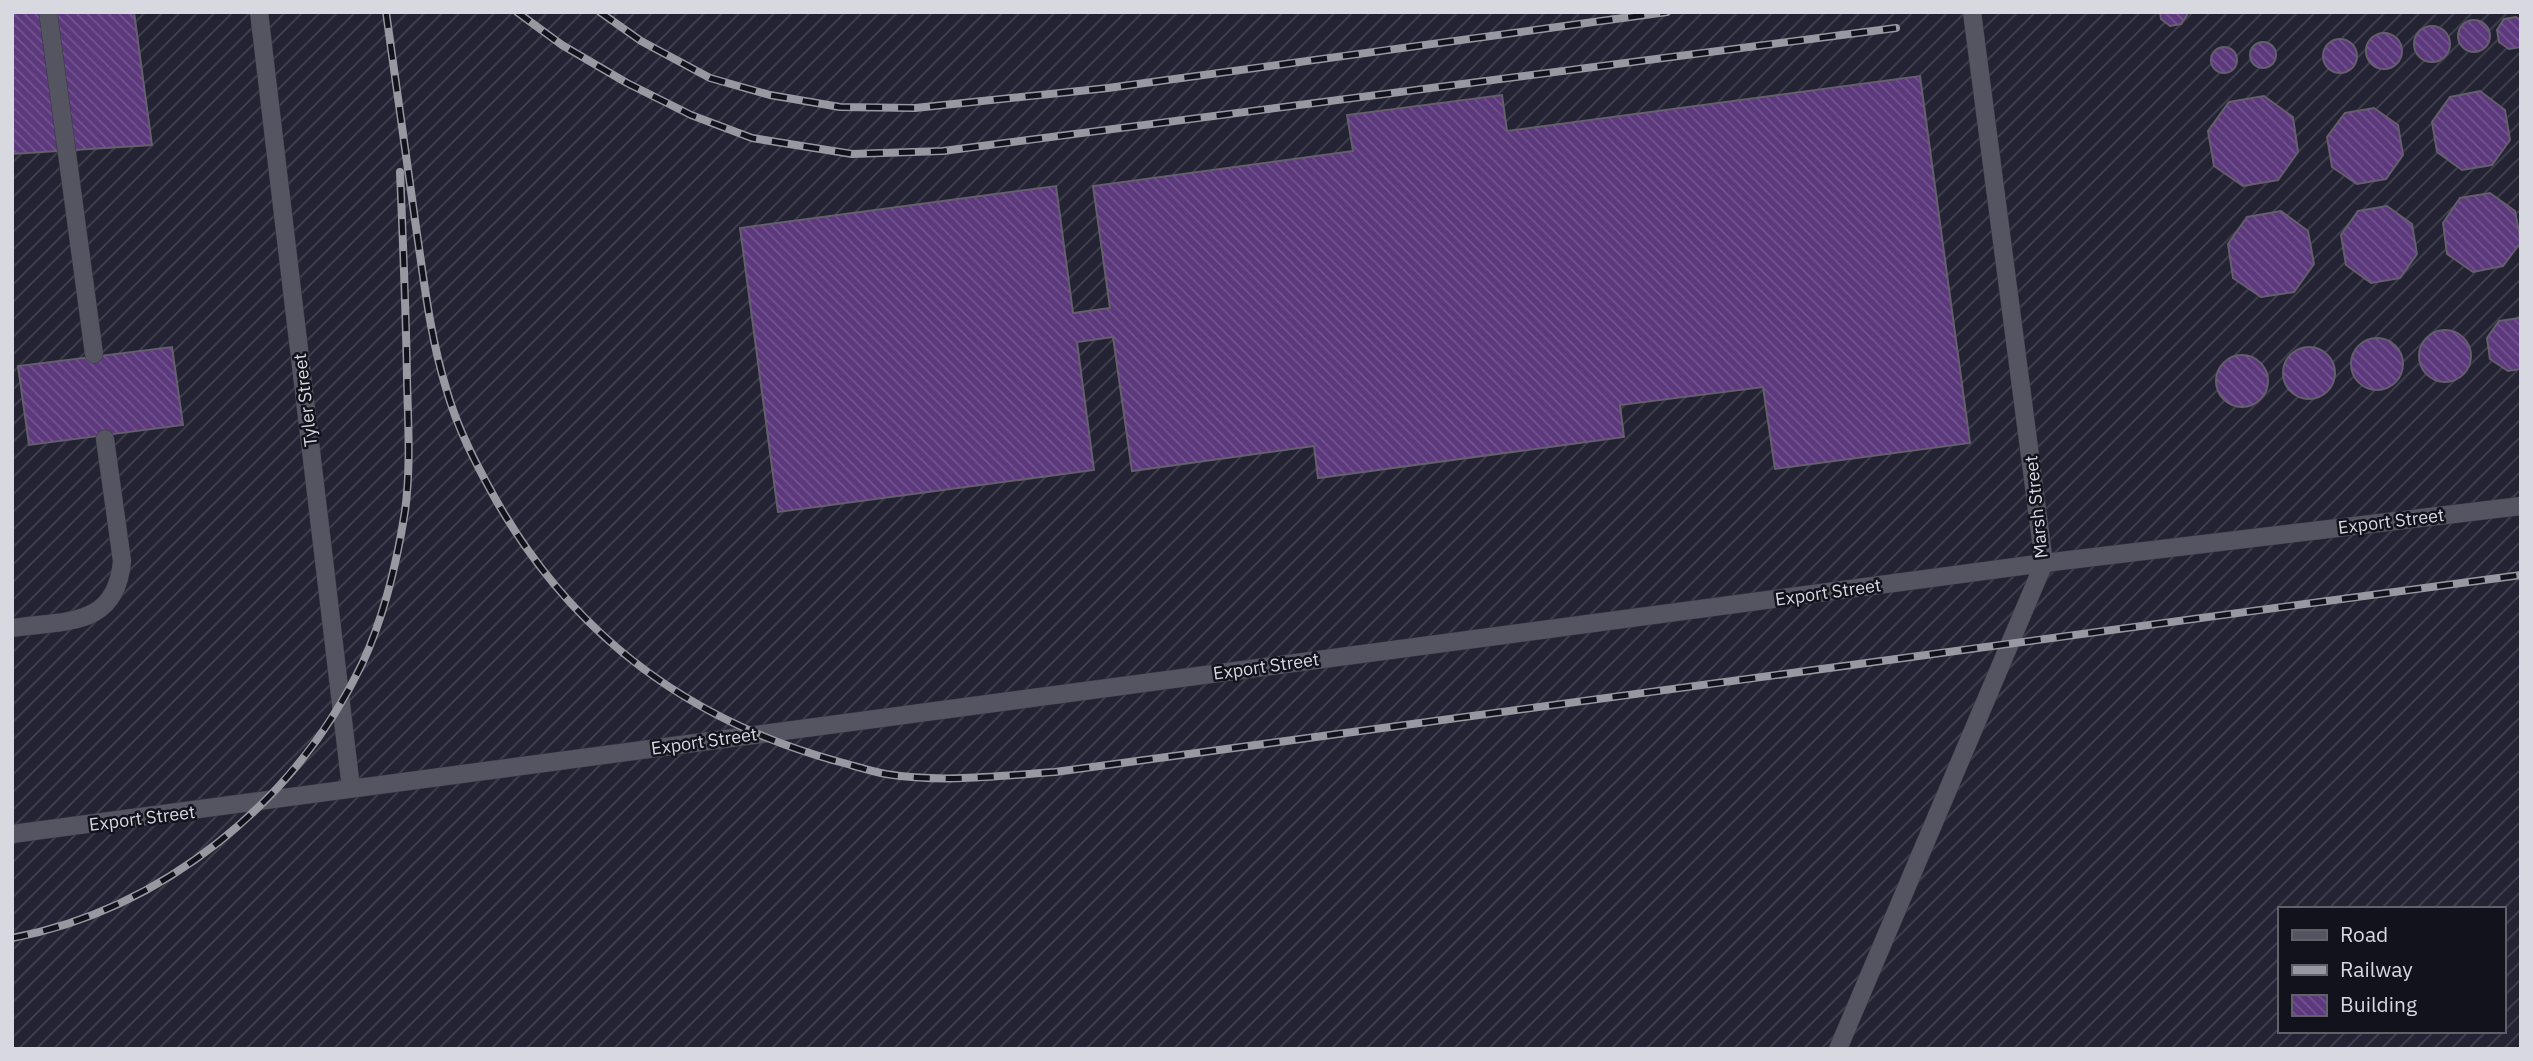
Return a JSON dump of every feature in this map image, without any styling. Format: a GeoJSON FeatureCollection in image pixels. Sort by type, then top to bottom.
{"type":"FeatureCollection","features":[{"type":"Feature","properties":{"kind":"street"},"geometry":{"type":"LineString","coordinates":[[48,12],[94,354]]}},
{"type":"Feature","properties":{"kind":"street","name":"Tyler Street"},"geometry":{"type":"LineString","coordinates":[[259,12],[351,788]]}},
{"type":"Feature","properties":{"kind":"street","name":"Marsh Street"},"geometry":{"type":"LineString","coordinates":[[1838,1049],[2045,563],[1972,12]]}},
{"type":"Feature","properties":{"kind":"street"},"geometry":{"type":"LineString","coordinates":[[12,628],[88,617],[102,609],[113,596],[120,580],[122,561],[105,439]]}},
{"type":"Feature","properties":{"kind":"street","name":"Export Street"},"geometry":{"type":"LineString","coordinates":[[12,834],[2045,563],[2521,506]]}},
{"type":"Feature","properties":{"kind":"shaded area"},"geometry":{"type":"Polygon","coordinates":[[[12,12],[2521,12],[2521,1049],[12,1049],[12,12]]]}},
{"type":"Feature","properties":{"kind":"building"},"geometry":{"type":"Polygon","coordinates":[[[12,12],[134,12],[152,145],[12,154],[12,12]]]}},
{"type":"Feature","properties":{"kind":"building"},"geometry":{"type":"Polygon","coordinates":[[[2160,12],[2187,12],[2187,15],[2181,24],[2170,26],[2161,19],[2160,12]]]}},
{"type":"Feature","properties":{"kind":"building"},"geometry":{"type":"Polygon","coordinates":[[[2516,17],[2521,20],[2521,47],[2509,49],[2499,42],[2497,30],[2504,19],[2516,17]]]}},
{"type":"Feature","properties":{"kind":"building"},"geometry":{"type":"Polygon","coordinates":[[[2474,20],[2485,25],[2490,36],[2485,47],[2474,52],[2463,47],[2458,36],[2463,25],[2474,20]]]}},
{"type":"Feature","properties":{"kind":"building"},"geometry":{"type":"Polygon","coordinates":[[[2432,26],[2445,31],[2450,44],[2445,57],[2432,62],[2419,57],[2414,44],[2419,31],[2432,26]]]}},
{"type":"Feature","properties":{"kind":"building"},"geometry":{"type":"Polygon","coordinates":[[[2384,33],[2397,38],[2402,51],[2397,64],[2384,69],[2371,64],[2366,51],[2371,38],[2384,33]]]}},
{"type":"Feature","properties":{"kind":"building"},"geometry":{"type":"Polygon","coordinates":[[[2340,39],[2352,44],[2357,56],[2352,68],[2340,73],[2328,68],[2323,56],[2328,44],[2340,39]]]}},
{"type":"Feature","properties":{"kind":"building"},"geometry":{"type":"Polygon","coordinates":[[[2263,42],[2272,46],[2276,55],[2272,64],[2263,68],[2254,64],[2250,55],[2254,46],[2263,42]]]}},
{"type":"Feature","properties":{"kind":"building"},"geometry":{"type":"Polygon","coordinates":[[[2224,47],[2233,51],[2237,60],[2233,69],[2224,73],[2215,69],[2211,60],[2215,51],[2224,47]]]}},
{"type":"Feature","properties":{"kind":"building"},"geometry":{"type":"Polygon","coordinates":[[[1920,76],[1970,443],[1775,469],[1763,387],[1620,405],[1624,437],[1318,478],[1314,446],[1132,471],[1113,337],[1077,342],[1094,470],[778,512],[740,228],[1056,186],[1073,313],[1110,308],[1093,186],[1353,151],[1347,115],[1502,95],[1507,131],[1920,76]]]}},
{"type":"Feature","properties":{"kind":"building"},"geometry":{"type":"Polygon","coordinates":[[[2480,91],[2505,110],[2510,140],[2492,165],[2462,170],[2437,152],[2432,122],[2450,97],[2480,91]]]}},
{"type":"Feature","properties":{"kind":"building"},"geometry":{"type":"Polygon","coordinates":[[[2264,96],[2293,117],[2298,152],[2278,180],[2243,186],[2214,166],[2208,131],[2229,102],[2264,96]]]}},
{"type":"Feature","properties":{"kind":"building"},"geometry":{"type":"Polygon","coordinates":[[[2374,108],[2398,125],[2403,155],[2386,179],[2357,184],[2332,167],[2327,137],[2345,113],[2374,108]]]}},
{"type":"Feature","properties":{"kind":"building"},"geometry":{"type":"Polygon","coordinates":[[[2490,193],[2515,211],[2521,242],[2503,266],[2473,272],[2447,254],[2443,223],[2460,198],[2490,193]]]}},
{"type":"Feature","properties":{"kind":"building"},"geometry":{"type":"Polygon","coordinates":[[[2387,206],[2412,224],[2417,254],[2400,278],[2371,283],[2346,265],[2341,235],[2358,211],[2387,206]]]}},
{"type":"Feature","properties":{"kind":"building"},"geometry":{"type":"Polygon","coordinates":[[[2281,211],[2308,231],[2314,264],[2294,292],[2261,297],[2233,278],[2228,244],[2247,217],[2281,211]]]}},
{"type":"Feature","properties":{"kind":"building"},"geometry":{"type":"Polygon","coordinates":[[[2520,318],[2521,369],[2508,371],[2490,359],[2487,338],[2499,321],[2520,318]]]}},
{"type":"Feature","properties":{"kind":"building"},"geometry":{"type":"Polygon","coordinates":[[[2445,330],[2455,332],[2463,338],[2469,346],[2469,366],[2463,374],[2455,380],[2445,382],[2435,380],[2427,374],[2421,366],[2419,356],[2421,346],[2427,338],[2435,332],[2445,330]]]}},
{"type":"Feature","properties":{"kind":"building"},"geometry":{"type":"Polygon","coordinates":[[[2377,338],[2387,340],[2395,346],[2401,354],[2401,374],[2395,382],[2387,388],[2377,390],[2367,388],[2359,382],[2353,374],[2351,364],[2353,354],[2359,346],[2367,340],[2377,338]]]}},
{"type":"Feature","properties":{"kind":"building"},"geometry":{"type":"Polygon","coordinates":[[[172,347],[183,425],[29,445],[18,366],[172,347]]]}},
{"type":"Feature","properties":{"kind":"building"},"geometry":{"type":"Polygon","coordinates":[[[2309,347],[2319,349],[2327,355],[2333,363],[2333,383],[2327,391],[2319,397],[2309,399],[2299,397],[2291,391],[2285,383],[2283,373],[2285,363],[2291,355],[2299,349],[2309,347]]]}},
{"type":"Feature","properties":{"kind":"building"},"geometry":{"type":"Polygon","coordinates":[[[2242,355],[2252,357],[2260,363],[2266,371],[2266,391],[2260,399],[2252,405],[2242,407],[2232,405],[2224,399],[2218,391],[2216,381],[2218,371],[2224,363],[2232,357],[2242,355]]]}},
{"type":"Feature","properties":{"kind":"railway"},"geometry":{"type":"LineString","coordinates":[[386,12],[425,288],[440,368],[450,403],[468,446],[496,500],[527,548],[561,592],[599,632],[641,667],[686,697],[734,723],[785,745],[868,770],[928,778],[1055,772],[2521,575]]}},
{"type":"Feature","properties":{"kind":"railway"},"geometry":{"type":"LineString","coordinates":[[517,12],[562,45],[627,83],[691,115],[752,138],[852,154],[943,151],[1896,28]]}},
{"type":"Feature","properties":{"kind":"railway"},"geometry":{"type":"LineString","coordinates":[[600,12],[641,41],[710,78],[770,95],[840,107],[915,108],[1108,88],[1667,12]]}},
{"type":"Feature","properties":{"kind":"railway"},"geometry":{"type":"LineString","coordinates":[[12,938],[68,924],[121,902],[172,875],[219,842],[262,804],[300,761],[334,714],[362,664],[389,589],[407,495],[409,462],[400,172]]}}]}
